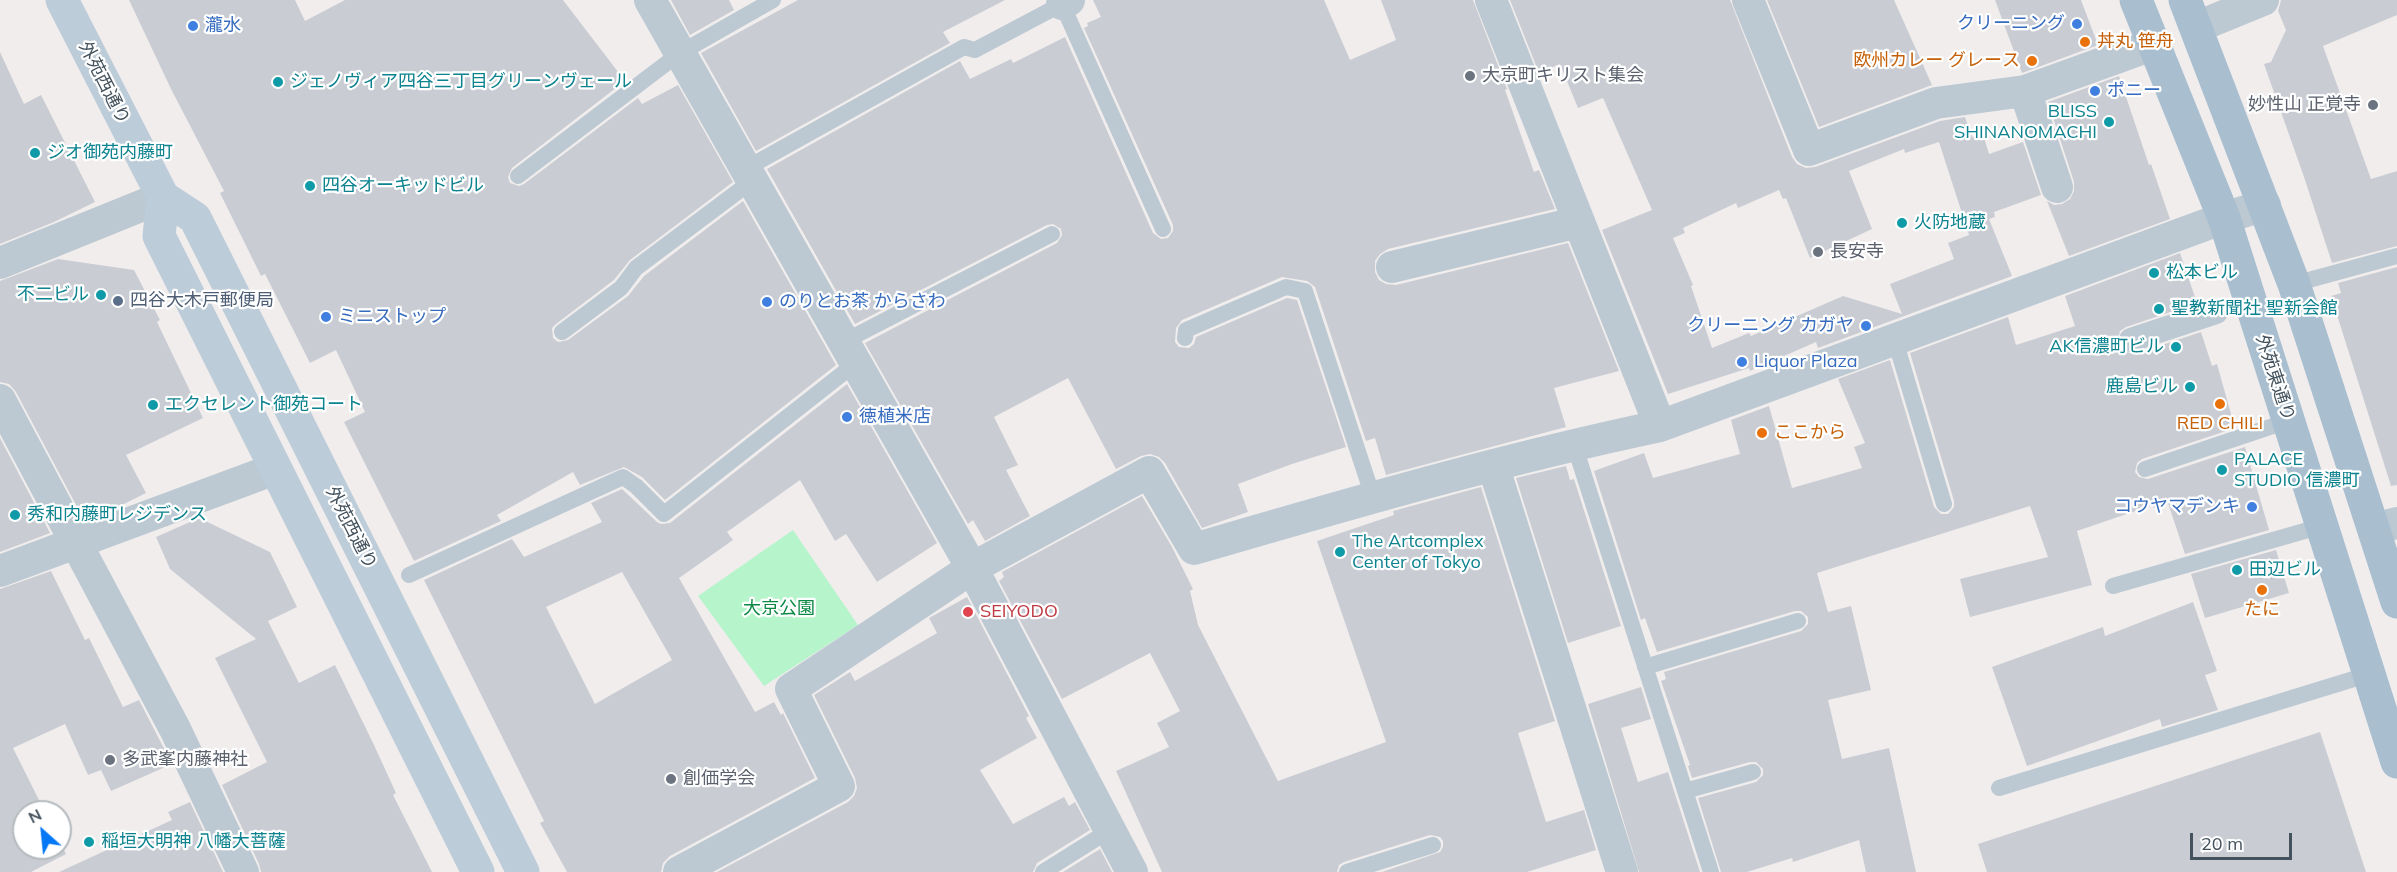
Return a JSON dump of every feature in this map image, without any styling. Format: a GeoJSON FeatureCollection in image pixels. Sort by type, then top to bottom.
{"type":"FeatureCollection","features":[{"type":"Feature","properties":{"kind":"main road","name":"外苑西通り"},"geometry":{"type":"LineString","coordinates":[[62,0],[163,197],[195,218],[523,872]]}},
{"type":"Feature","properties":{"kind":"main road","name":"外苑東通り"},"geometry":{"type":"LineString","coordinates":[[2136,0],[2224,218],[2397,762]]}},
{"type":"Feature","properties":{"kind":"main road"},"geometry":{"type":"LineString","coordinates":[[2191,14],[2386,526],[2397,602]]}},
{"type":"Feature","properties":{"kind":"main road"},"geometry":{"type":"LineString","coordinates":[[163,197],[159,236],[478,872]]}},
{"type":"Feature","properties":{"kind":"street"},"geometry":{"type":"LineString","coordinates":[[650,0],[972,568],[1132,872]]}},
{"type":"Feature","properties":{"kind":"street"},"geometry":{"type":"LineString","coordinates":[[1491,0],[1660,426]]}},
{"type":"Feature","properties":{"kind":"street"},"geometry":{"type":"LineString","coordinates":[[1748,0],[1809,150],[1936,103],[2025,91],[2155,44]]}},
{"type":"Feature","properties":{"kind":"street"},"geometry":{"type":"LineString","coordinates":[[2191,14],[2263,0]]}},
{"type":"Feature","properties":{"kind":"street"},"geometry":{"type":"LineString","coordinates":[[2025,91],[2057,187]]}},
{"type":"Feature","properties":{"kind":"street"},"geometry":{"type":"LineString","coordinates":[[0,263],[163,197]]}},
{"type":"Feature","properties":{"kind":"street"},"geometry":{"type":"LineString","coordinates":[[679,872],[839,786],[791,689],[972,568],[1149,472],[1194,549],[1493,465],[1574,444],[1660,426],[2224,218],[2265,205]]}},
{"type":"Feature","properties":{"kind":"street"},"geometry":{"type":"LineString","coordinates":[[1392,267],[1579,222]]}},
{"type":"Feature","properties":{"kind":"street"},"geometry":{"type":"LineString","coordinates":[[2131,340],[2216,312]]}},
{"type":"Feature","properties":{"kind":"street"},"geometry":{"type":"LineString","coordinates":[[0,400],[175,729],[243,872]]}},
{"type":"Feature","properties":{"kind":"street"},"geometry":{"type":"LineString","coordinates":[[1493,465],[1622,872]]}},
{"type":"Feature","properties":{"kind":"street"},"geometry":{"type":"LineString","coordinates":[[0,571],[274,469]]}},
{"type":"Feature","properties":{"kind":"lane"},"geometry":{"type":"LineString","coordinates":[[518,176],[680,52],[773,0]]}},
{"type":"Feature","properties":{"kind":"lane"},"geometry":{"type":"LineString","coordinates":[[562,332],[621,288],[636,268],[748,175],[964,47],[975,50],[1065,2],[1164,229]]}},
{"type":"Feature","properties":{"kind":"lane"},"geometry":{"type":"LineString","coordinates":[[409,575],[623,477],[636,486],[664,514],[851,352],[1052,234]]}},
{"type":"Feature","properties":{"kind":"lane"},"geometry":{"type":"LineString","coordinates":[[2294,284],[2397,255]]}},
{"type":"Feature","properties":{"kind":"lane"},"geometry":{"type":"LineString","coordinates":[[1185,338],[1186,330],[1286,287],[1305,291],[1373,497]]}},
{"type":"Feature","properties":{"kind":"lane"},"geometry":{"type":"LineString","coordinates":[[1895,340],[1944,504]]}},
{"type":"Feature","properties":{"kind":"lane"},"geometry":{"type":"LineString","coordinates":[[2145,469],[2288,421]]}},
{"type":"Feature","properties":{"kind":"lane"},"geometry":{"type":"LineString","coordinates":[[1574,444],[1711,872]]}},
{"type":"Feature","properties":{"kind":"lane"},"geometry":{"type":"LineString","coordinates":[[2113,586],[2322,526]]}},
{"type":"Feature","properties":{"kind":"lane"},"geometry":{"type":"LineString","coordinates":[[1645,667],[1798,621]]}},
{"type":"Feature","properties":{"kind":"lane"},"geometry":{"type":"LineString","coordinates":[[1999,788],[2370,674]]}},
{"type":"Feature","properties":{"kind":"lane"},"geometry":{"type":"LineString","coordinates":[[1685,791],[1753,772]]}},
{"type":"Feature","properties":{"kind":"lane"},"geometry":{"type":"LineString","coordinates":[[1042,872],[1110,830]]}},
{"type":"Feature","properties":{"kind":"lane"},"geometry":{"type":"LineString","coordinates":[[1347,872],[1433,845]]}},
{"type":"Feature","properties":{"kind":"green space","name":"大京公園"},"geometry":{"type":"Polygon","coordinates":[[[793,530],[858,625],[764,686],[698,596],[793,530]]]}},
{"type":"Feature","properties":{"kind":"building"},"geometry":{"type":"Polygon","coordinates":[[[129,0],[295,0],[305,21],[345,0],[563,0],[625,81],[512,168],[508,177],[510,183],[519,186],[524,184],[638,98],[642,104],[678,85],[733,182],[630,260],[614,280],[556,324],[552,328],[553,338],[558,342],[568,340],[628,296],[644,276],[743,201],[836,365],[665,500],[642,477],[624,467],[580,485],[573,472],[497,515],[501,521],[414,561],[344,422],[365,412],[336,350],[310,363],[265,274],[261,276],[220,193],[224,191],[171,89],[129,0]]]}},
{"type":"Feature","properties":{"kind":"building"},"geometry":{"type":"Polygon","coordinates":[[[671,0],[729,0],[734,10],[690,35],[671,0]]]}},
{"type":"Feature","properties":{"kind":"building"},"geometry":{"type":"Polygon","coordinates":[[[798,0],[1005,0],[943,32],[950,43],[756,151],[701,53],[798,0]]]}},
{"type":"Feature","properties":{"kind":"building"},"geometry":{"type":"Polygon","coordinates":[[[1093,0],[1324,0],[1350,60],[1396,40],[1381,0],[1473,0],[1507,89],[1505,90],[1534,172],[1539,170],[1555,209],[1388,249],[1375,261],[1375,272],[1379,280],[1386,284],[1396,285],[1568,243],[1619,371],[1554,388],[1566,427],[1386,475],[1375,438],[1366,441],[1315,287],[1307,281],[1282,277],[1182,320],[1176,328],[1175,342],[1179,347],[1189,348],[1194,344],[1196,337],[1287,298],[1297,300],[1346,447],[1238,484],[1248,512],[1202,528],[1165,463],[1159,457],[1150,454],[1141,456],[1116,469],[1068,378],[994,417],[1018,465],[1006,470],[1030,516],[985,541],[973,520],[968,524],[865,343],[1057,243],[1062,235],[1061,229],[1053,224],[1047,225],[855,324],[767,169],[960,61],[970,79],[1011,59],[1013,63],[1065,37],[1153,233],[1161,239],[1168,238],[1173,231],[1173,225],[1084,28],[1088,26],[1087,23],[1101,17],[1093,0]]]}},
{"type":"Feature","properties":{"kind":"building"},"geometry":{"type":"Polygon","coordinates":[[[1510,0],[1730,0],[1792,157],[1797,164],[1806,168],[1815,167],[1940,121],[1965,117],[1972,137],[1983,134],[1989,154],[2023,142],[2041,195],[1994,212],[1995,217],[1989,219],[2012,276],[1818,348],[1816,342],[1750,371],[1749,368],[1668,394],[1602,230],[1652,210],[1603,98],[1578,108],[1560,64],[1539,73],[1510,0]],[[1939,142],[1905,153],[1904,149],[1849,171],[1872,229],[1810,258],[1786,198],[1783,199],[1779,190],[1738,208],[1736,203],[1683,228],[1685,233],[1673,238],[1693,285],[1691,286],[1712,348],[1749,333],[1751,336],[1843,296],[1902,314],[1890,284],[1954,259],[1948,243],[1969,235],[1939,142]]]}},
{"type":"Feature","properties":{"kind":"building"},"geometry":{"type":"Polygon","coordinates":[[[1767,0],[1894,0],[1932,85],[1819,127],[1767,0]]]}},
{"type":"Feature","properties":{"kind":"building"},"geometry":{"type":"Polygon","coordinates":[[[1995,0],[2081,0],[2098,45],[2022,73],[1995,0]]]}},
{"type":"Feature","properties":{"kind":"building"},"geometry":{"type":"Polygon","coordinates":[[[2281,0],[2397,0],[2397,15],[2323,46],[2371,179],[2397,171],[2397,246],[2332,263],[2264,64],[2271,62],[2286,30],[2278,11],[2281,0]]]}},
{"type":"Feature","properties":{"kind":"building","name":"ジオ御苑内藤町"},"geometry":{"type":"Polygon","coordinates":[[[0,52],[24,104],[41,95],[95,202],[0,244],[0,52]]]}},
{"type":"Feature","properties":{"kind":"building"},"geometry":{"type":"Polygon","coordinates":[[[2119,76],[2170,219],[2069,256],[2047,201],[2054,205],[2062,204],[2070,199],[2074,191],[2074,182],[2048,102],[2119,76]]]}},
{"type":"Feature","properties":{"kind":"building"},"geometry":{"type":"Polygon","coordinates":[[[2180,253],[2197,303],[2126,327],[2120,331],[2117,344],[2122,351],[2135,354],[2201,332],[2212,366],[2217,364],[2235,428],[2142,459],[2137,463],[2135,472],[2139,477],[2148,479],[2245,447],[2269,530],[2185,554],[2168,503],[2154,508],[2153,505],[2077,531],[2092,585],[1970,617],[1960,579],[2048,557],[2030,506],[1817,573],[1828,612],[1851,606],[1871,690],[1828,700],[1842,759],[1889,748],[1916,872],[1866,872],[1859,840],[1793,862],[1792,858],[1747,872],[1721,872],[1698,798],[1756,782],[1763,775],[1763,769],[1756,762],[1750,762],[1692,778],[1688,766],[1690,765],[1661,681],[1666,679],[1664,672],[1801,631],[1808,624],[1808,617],[1801,611],[1795,611],[1657,652],[1645,618],[1641,620],[1594,471],[1644,453],[1653,478],[1740,454],[1731,420],[1769,406],[1792,488],[1862,468],[1854,447],[1865,443],[1838,379],[1890,360],[1934,507],[1941,514],[1948,514],[1954,507],[1954,501],[1910,353],[2008,317],[2016,345],[2075,326],[2065,296],[2180,253]]]}},
{"type":"Feature","properties":{"kind":"building"},"geometry":{"type":"Polygon","coordinates":[[[58,259],[134,270],[160,320],[157,322],[203,418],[126,455],[146,493],[112,510],[84,520],[16,392],[9,384],[0,382],[0,281],[58,259]]]}},
{"type":"Feature","properties":{"kind":"building"},"geometry":{"type":"Polygon","coordinates":[[[2397,267],[2397,485],[2391,486],[2331,296],[2341,293],[2338,283],[2397,267]]]}},
{"type":"Feature","properties":{"kind":"building"},"geometry":{"type":"Polygon","coordinates":[[[847,384],[937,543],[877,582],[846,534],[835,541],[800,480],[727,532],[733,540],[679,578],[755,712],[774,702],[781,715],[783,713],[815,778],[670,856],[663,863],[661,872],[567,872],[540,823],[544,821],[424,580],[512,539],[524,557],[602,522],[591,503],[622,489],[657,522],[670,523],[847,384]],[[622,572],[546,607],[595,704],[672,660],[622,572]]]}},
{"type":"Feature","properties":{"kind":"building","name":"秀和内藤町レジデンス"},"geometry":{"type":"Polygon","coordinates":[[[0,438],[50,533],[0,552],[0,438]]]}},
{"type":"Feature","properties":{"kind":"building"},"geometry":{"type":"Polygon","coordinates":[[[1566,466],[1570,480],[1574,479],[1621,626],[1568,643],[1516,478],[1566,466]]]}},
{"type":"Feature","properties":{"kind":"building"},"geometry":{"type":"Polygon","coordinates":[[[1481,487],[1555,721],[1518,733],[1546,822],[1584,810],[1596,850],[1527,872],[1382,872],[1440,852],[1443,841],[1440,837],[1430,835],[1344,862],[1339,865],[1337,872],[1162,872],[1116,771],[1169,747],[1157,723],[1180,711],[1150,653],[1062,699],[999,581],[1004,577],[1002,572],[1142,496],[1193,589],[1190,591],[1198,625],[1278,781],[1386,742],[1317,541],[1394,515],[1393,511],[1481,487]]]}},
{"type":"Feature","properties":{"kind":"building"},"geometry":{"type":"Polygon","coordinates":[[[199,518],[270,552],[297,607],[268,621],[299,683],[335,665],[396,793],[393,795],[432,872],[261,872],[222,785],[267,762],[215,658],[256,639],[170,569],[156,537],[199,518]]]}},
{"type":"Feature","properties":{"kind":"building"},"geometry":{"type":"Polygon","coordinates":[[[2276,550],[2289,593],[2205,618],[2191,574],[2276,550]]]}},
{"type":"Feature","properties":{"kind":"building"},"geometry":{"type":"Polygon","coordinates":[[[51,571],[85,640],[89,638],[123,707],[139,700],[172,764],[111,791],[101,770],[88,775],[65,724],[13,748],[39,800],[12,800],[12,860],[54,860],[31,872],[0,872],[0,589],[51,571]]]}},
{"type":"Feature","properties":{"kind":"building"},"geometry":{"type":"Polygon","coordinates":[[[967,597],[1029,716],[1026,718],[1037,738],[980,770],[1013,824],[1064,797],[1069,806],[1075,802],[1090,830],[1037,863],[1033,872],[717,872],[848,802],[854,796],[857,788],[855,778],[814,695],[850,672],[855,681],[937,633],[929,618],[967,597]]]}},
{"type":"Feature","properties":{"kind":"building"},"geometry":{"type":"Polygon","coordinates":[[[2193,602],[2217,671],[2205,675],[2218,710],[2162,727],[2160,719],[2027,766],[1992,667],[2103,627],[2105,636],[2193,602]]]}},
{"type":"Feature","properties":{"kind":"building"},"geometry":{"type":"Polygon","coordinates":[[[1641,687],[1651,719],[1621,728],[1638,782],[1668,772],[1700,872],[1639,872],[1588,704],[1641,687]]]}},
{"type":"Feature","properties":{"kind":"building"},"geometry":{"type":"Polygon","coordinates":[[[2320,732],[2366,872],[1987,872],[1978,844],[2320,732]]]}},
{"type":"Feature","properties":{"kind":"building"},"geometry":{"type":"Polygon","coordinates":[[[190,802],[223,872],[59,872],[172,820],[168,812],[190,802]]]}},
{"type":"Feature","properties":{"kind":"building"},"geometry":{"type":"Polygon","coordinates":[[[1100,849],[1112,872],[1063,872],[1100,849]]]}},
{"type":"Feature","properties":{"kind":"place","name":"クリーニング"},"geometry":{"type":"Point","coordinates":[2077,24]}},
{"type":"Feature","properties":{"kind":"place","name":"瀧水"},"geometry":{"type":"Point","coordinates":[193,26]}},
{"type":"Feature","properties":{"kind":"place","name":"丼丸 笹舟"},"geometry":{"type":"Point","coordinates":[2085,42]}},
{"type":"Feature","properties":{"kind":"place","name":"欧州カレー グレース"},"geometry":{"type":"Point","coordinates":[2032,61]}},
{"type":"Feature","properties":{"kind":"place","name":"大京町キリスト集会"},"geometry":{"type":"Point","coordinates":[1470,76]}},
{"type":"Feature","properties":{"kind":"place","name":"ジェノヴィア四谷三丁目グリーンヴェール"},"geometry":{"type":"Point","coordinates":[278,82]}},
{"type":"Feature","properties":{"kind":"place","name":"ポニー"},"geometry":{"type":"Point","coordinates":[2095,91]}},
{"type":"Feature","properties":{"kind":"place","name":"妙性山 正覚寺"},"geometry":{"type":"Point","coordinates":[2373,105]}},
{"type":"Feature","properties":{"kind":"place","name":"BLISS SHINANOMACHI"},"geometry":{"type":"Point","coordinates":[2109,122]}},
{"type":"Feature","properties":{"kind":"place","name":"ジオ御苑内藤町"},"geometry":{"type":"Point","coordinates":[35,153]}},
{"type":"Feature","properties":{"kind":"place","name":"四谷オーキッドビル"},"geometry":{"type":"Point","coordinates":[310,186]}},
{"type":"Feature","properties":{"kind":"place","name":"火防地蔵"},"geometry":{"type":"Point","coordinates":[1902,223]}},
{"type":"Feature","properties":{"kind":"place","name":"長安寺"},"geometry":{"type":"Point","coordinates":[1818,252]}},
{"type":"Feature","properties":{"kind":"place","name":"松本ビル"},"geometry":{"type":"Point","coordinates":[2154,273]}},
{"type":"Feature","properties":{"kind":"place","name":"不二ビル"},"geometry":{"type":"Point","coordinates":[101,295]}},
{"type":"Feature","properties":{"kind":"place","name":"四谷大木戸郵便局"},"geometry":{"type":"Point","coordinates":[118,301]}},
{"type":"Feature","properties":{"kind":"place","name":"のりとお茶 からさわ"},"geometry":{"type":"Point","coordinates":[767,302]}},
{"type":"Feature","properties":{"kind":"place","name":"聖教新聞社 聖新会館"},"geometry":{"type":"Point","coordinates":[2159,309]}},
{"type":"Feature","properties":{"kind":"place","name":"ミニストップ"},"geometry":{"type":"Point","coordinates":[326,317]}},
{"type":"Feature","properties":{"kind":"place","name":"クリーニング カガヤ"},"geometry":{"type":"Point","coordinates":[1866,326]}},
{"type":"Feature","properties":{"kind":"place","name":"AK信濃町ビル"},"geometry":{"type":"Point","coordinates":[2176,347]}},
{"type":"Feature","properties":{"kind":"place","name":"Liquor Plaza"},"geometry":{"type":"Point","coordinates":[1742,362]}},
{"type":"Feature","properties":{"kind":"place","name":"鹿島ビル"},"geometry":{"type":"Point","coordinates":[2190,387]}},
{"type":"Feature","properties":{"kind":"place","name":"RED CHILI"},"geometry":{"type":"Point","coordinates":[2220,404]}},
{"type":"Feature","properties":{"kind":"place","name":"エクセレント御苑コート"},"geometry":{"type":"Point","coordinates":[153,405]}},
{"type":"Feature","properties":{"kind":"place","name":"徳植米店"},"geometry":{"type":"Point","coordinates":[847,417]}},
{"type":"Feature","properties":{"kind":"place","name":"ここから"},"geometry":{"type":"Point","coordinates":[1762,433]}},
{"type":"Feature","properties":{"kind":"place","name":"PALACE STUDIO 信濃町"},"geometry":{"type":"Point","coordinates":[2222,470]}},
{"type":"Feature","properties":{"kind":"place","name":"コウヤマデンキ"},"geometry":{"type":"Point","coordinates":[2252,507]}},
{"type":"Feature","properties":{"kind":"place","name":"秀和内藤町レジデンス"},"geometry":{"type":"Point","coordinates":[15,515]}},
{"type":"Feature","properties":{"kind":"place","name":"The Artcomplex Center of Tokyo"},"geometry":{"type":"Point","coordinates":[1340,552]}},
{"type":"Feature","properties":{"kind":"place","name":"田辺ビル"},"geometry":{"type":"Point","coordinates":[2237,570]}},
{"type":"Feature","properties":{"kind":"place","name":"たに"},"geometry":{"type":"Point","coordinates":[2262,590]}},
{"type":"Feature","properties":{"kind":"place","name":"SEIYODO"},"geometry":{"type":"Point","coordinates":[968,612]}},
{"type":"Feature","properties":{"kind":"place","name":"多武峯内藤神社"},"geometry":{"type":"Point","coordinates":[110,760]}},
{"type":"Feature","properties":{"kind":"place","name":"創価学会"},"geometry":{"type":"Point","coordinates":[671,779]}},
{"type":"Feature","properties":{"kind":"place","name":"稲垣大明神 八幡大菩薩"},"geometry":{"type":"Point","coordinates":[89,842]}}]}
